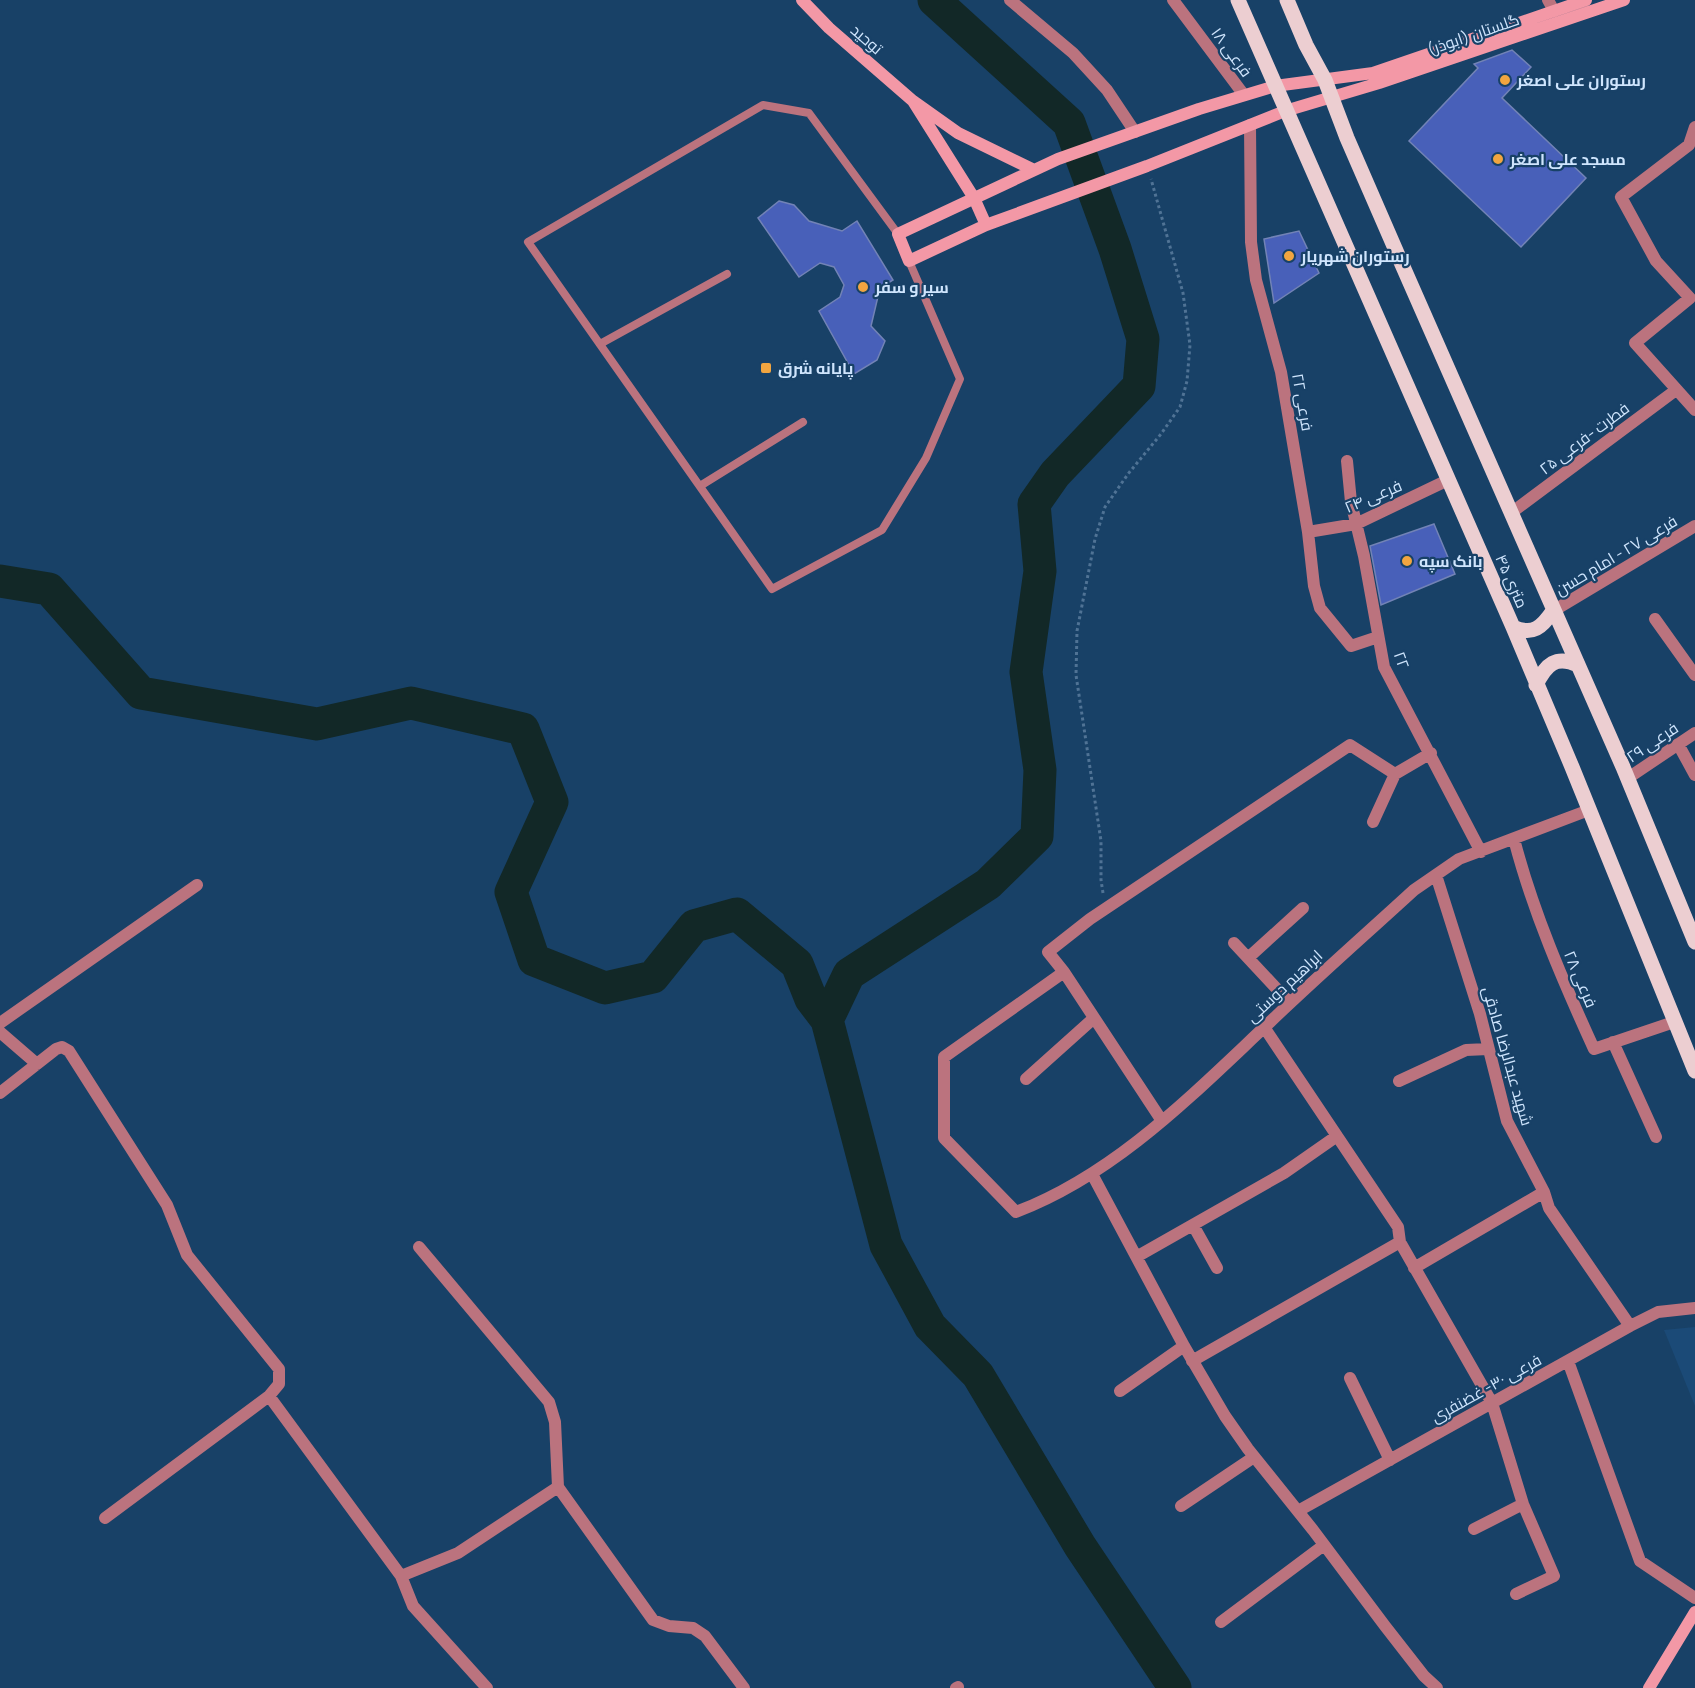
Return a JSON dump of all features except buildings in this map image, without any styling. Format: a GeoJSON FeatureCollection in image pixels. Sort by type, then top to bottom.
{"type":"FeatureCollection","features":[{"type":"Feature","properties":{"kind":"main road"},"geometry":{"type":"LineString","coordinates":[[1238,0],[1275,86]]}},
{"type":"Feature","properties":{"kind":"main road"},"geometry":{"type":"LineString","coordinates":[[1287,0],[1306,45],[1325,80]]}},
{"type":"Feature","properties":{"kind":"main road","name":"۴۵ متری"},"geometry":{"type":"LineString","coordinates":[[1325,80],[1352,148],[1628,778],[1695,942]]}},
{"type":"Feature","properties":{"kind":"main road","name":"۴۵ متری"},"geometry":{"type":"LineString","coordinates":[[1275,86],[1513,627],[1695,1071]]}},
{"type":"Feature","properties":{"kind":"main road"},"geometry":{"type":"LineString","coordinates":[[1513,627],[1522,632],[1536,630],[1545,623],[1553,611]]}},
{"type":"Feature","properties":{"kind":"main road"},"geometry":{"type":"LineString","coordinates":[[1536,685],[1550,664],[1562,660],[1578,665]]}},
{"type":"Feature","properties":{"kind":"street","name":"توحید"},"geometry":{"type":"LineString","coordinates":[[802,0],[829,28],[913,101]]}},
{"type":"Feature","properties":{"kind":"street"},"geometry":{"type":"LineString","coordinates":[[1010,0],[1073,53],[1107,90],[1135,132]]}},
{"type":"Feature","properties":{"kind":"street","name":"فرعی ۱۸"},"geometry":{"type":"LineString","coordinates":[[1173,0],[1244,95]]}},
{"type":"Feature","properties":{"kind":"street","name":"گلستان (ابوذر)"},"geometry":{"type":"LineString","coordinates":[[898,234],[1058,159],[1135,132],[1275,86],[1373,73],[1586,0]]}},
{"type":"Feature","properties":{"kind":"street","name":"گلستان (ابوذر)"},"geometry":{"type":"LineString","coordinates":[[909,261],[986,225],[1147,166],[1286,111],[1379,83],[1554,11],[1624,0]]}},
{"type":"Feature","properties":{"kind":"street"},"geometry":{"type":"LineString","coordinates":[[913,101],[958,133],[1034,170]]}},
{"type":"Feature","properties":{"kind":"street"},"geometry":{"type":"LineString","coordinates":[[913,101],[974,198],[986,225]]}},
{"type":"Feature","properties":{"kind":"street","name":"فرعی ۲۲"},"geometry":{"type":"LineString","coordinates":[[1250,125],[1251,242],[1256,280],[1281,372],[1308,532],[1314,586],[1320,608],[1351,646],[1378,637]]}},
{"type":"Feature","properties":{"kind":"street"},"geometry":{"type":"LineString","coordinates":[[1695,127],[1692,149],[1621,197],[1656,261],[1690,298],[1635,343],[1695,410]]}},
{"type":"Feature","properties":{"kind":"street"},"geometry":{"type":"LineString","coordinates":[[898,234],[909,261]]}},
{"type":"Feature","properties":{"kind":"street","name":"فطرت -فرعی ۲۵"},"geometry":{"type":"LineString","coordinates":[[1512,513],[1676,390]]}},
{"type":"Feature","properties":{"kind":"street","name":"۲۲"},"geometry":{"type":"LineString","coordinates":[[1347,461],[1351,502],[1384,667],[1481,852]]}},
{"type":"Feature","properties":{"kind":"street","name":"فرعی ۲۴"},"geometry":{"type":"LineString","coordinates":[[1308,532],[1356,524],[1448,480]]}},
{"type":"Feature","properties":{"kind":"street","name":"فرعی ۲۷ - امام حسن"},"geometry":{"type":"LineString","coordinates":[[1553,611],[1695,526]]}},
{"type":"Feature","properties":{"kind":"street"},"geometry":{"type":"LineString","coordinates":[[1655,620],[1695,675]]}},
{"type":"Feature","properties":{"kind":"street","name":"فرعی ۲۹"},"geometry":{"type":"LineString","coordinates":[[1628,778],[1695,733]]}},
{"type":"Feature","properties":{"kind":"street"},"geometry":{"type":"LineString","coordinates":[[1678,744],[1695,775]]}},
{"type":"Feature","properties":{"kind":"street"},"geometry":{"type":"LineString","coordinates":[[1162,1121],[1064,972],[1048,952],[1105,909],[1350,745],[1395,774]]}},
{"type":"Feature","properties":{"kind":"street"},"geometry":{"type":"LineString","coordinates":[[1373,822],[1395,774],[1431,753]]}},
{"type":"Feature","properties":{"kind":"street","name":"ابراهیم دوستی"},"geometry":{"type":"LineString","coordinates":[[1064,972],[945,1057],[944,1138],[1016,1212],[1092,1174],[1162,1121],[1414,890],[1459,859],[1589,810]]}},
{"type":"Feature","properties":{"kind":"street","name":"فرعی ۲۸"},"geometry":{"type":"LineString","coordinates":[[1514,839],[1524,877],[1542,926],[1594,1049],[1674,1022]]}},
{"type":"Feature","properties":{"kind":"street","name":"شهید عبدالرضا صادقی"},"geometry":{"type":"LineString","coordinates":[[1436,875],[1480,1014],[1507,1121],[1521,1152],[1544,1192],[1549,1208],[1630,1326]]}},
{"type":"Feature","properties":{"kind":"street"},"geometry":{"type":"LineString","coordinates":[[0,1023],[197,885]]}},
{"type":"Feature","properties":{"kind":"street"},"geometry":{"type":"LineString","coordinates":[[1248,958],[1303,908]]}},
{"type":"Feature","properties":{"kind":"street"},"geometry":{"type":"LineString","coordinates":[[1234,944],[1290,1003]]}},
{"type":"Feature","properties":{"kind":"street"},"geometry":{"type":"LineString","coordinates":[[1026,1079],[1094,1018]]}},
{"type":"Feature","properties":{"kind":"street"},"geometry":{"type":"LineString","coordinates":[[1264,1028],[1398,1227],[1401,1242],[1414,1268],[1492,1403],[1523,1504],[1554,1576],[1516,1594]]}},
{"type":"Feature","properties":{"kind":"street"},"geometry":{"type":"LineString","coordinates":[[0,1032],[37,1064]]}},
{"type":"Feature","properties":{"kind":"street"},"geometry":{"type":"LineString","coordinates":[[1613,1042],[1656,1137]]}},
{"type":"Feature","properties":{"kind":"street"},"geometry":{"type":"LineString","coordinates":[[0,1093],[56,1048],[63,1047],[69,1051],[167,1205],[187,1255],[279,1370],[279,1384],[269,1396],[105,1518]]}},
{"type":"Feature","properties":{"kind":"street"},"geometry":{"type":"LineString","coordinates":[[1399,1081],[1466,1050],[1488,1049]]}},
{"type":"Feature","properties":{"kind":"street"},"geometry":{"type":"LineString","coordinates":[[1138,1256],[1284,1173],[1337,1136]]}},
{"type":"Feature","properties":{"kind":"street"},"geometry":{"type":"LineString","coordinates":[[1092,1174],[1138,1256],[1184,1347],[1225,1416],[1385,1626],[1424,1676],[1437,1688]]}},
{"type":"Feature","properties":{"kind":"street"},"geometry":{"type":"LineString","coordinates":[[1414,1268],[1544,1192]]}},
{"type":"Feature","properties":{"kind":"street"},"geometry":{"type":"LineString","coordinates":[[1193,1225],[1217,1268]]}},
{"type":"Feature","properties":{"kind":"street"},"geometry":{"type":"LineString","coordinates":[[1192,1360],[1401,1242]]}},
{"type":"Feature","properties":{"kind":"street"},"geometry":{"type":"LineString","coordinates":[[418,1247],[549,1402],[555,1422],[558,1487],[653,1620],[669,1626],[693,1628],[705,1636],[744,1688]]}},
{"type":"Feature","properties":{"kind":"street","name":"فرعی ۳۰- غضنفری"},"geometry":{"type":"LineString","coordinates":[[1298,1512],[1630,1326],[1658,1312],[1695,1308]]}},
{"type":"Feature","properties":{"kind":"street"},"geometry":{"type":"LineString","coordinates":[[1120,1391],[1184,1347]]}},
{"type":"Feature","properties":{"kind":"street"},"geometry":{"type":"LineString","coordinates":[[1568,1361],[1640,1561],[1695,1598]]}},
{"type":"Feature","properties":{"kind":"street"},"geometry":{"type":"LineString","coordinates":[[1350,1378],[1390,1460]]}},
{"type":"Feature","properties":{"kind":"street"},"geometry":{"type":"LineString","coordinates":[[269,1396],[401,1576],[413,1606],[487,1688]]}},
{"type":"Feature","properties":{"kind":"street"},"geometry":{"type":"LineString","coordinates":[[1181,1506],[1254,1457]]}},
{"type":"Feature","properties":{"kind":"street"},"geometry":{"type":"LineString","coordinates":[[401,1576],[458,1553],[558,1487]]}},
{"type":"Feature","properties":{"kind":"street"},"geometry":{"type":"LineString","coordinates":[[1474,1529],[1523,1504]]}},
{"type":"Feature","properties":{"kind":"street"},"geometry":{"type":"LineString","coordinates":[[1221,1622],[1324,1545]]}},
{"type":"Feature","properties":{"kind":"street"},"geometry":{"type":"LineString","coordinates":[[1649,1688],[1695,1612]]}},
{"type":"Feature","properties":{"kind":"lane"},"geometry":{"type":"LineString","coordinates":[[898,234],[809,113],[763,105],[528,242],[772,589],[882,530],[926,458],[960,379],[909,261]]}},
{"type":"Feature","properties":{"kind":"lane"},"geometry":{"type":"LineString","coordinates":[[600,344],[727,274]]}},
{"type":"Feature","properties":{"kind":"lane"},"geometry":{"type":"LineString","coordinates":[[700,486],[803,422]]}},
{"type":"Feature","properties":{"kind":"path"},"geometry":{"type":"LineString","coordinates":[[1105,909],[1101,880],[1101,841],[1076,675],[1077,631],[1095,539],[1106,507],[1128,474],[1180,407],[1190,345],[1183,293],[1147,166]]}},
{"type":"Feature","properties":{"kind":"shaded area"},"geometry":{"type":"Polygon","coordinates":[[[1695,1327],[1695,1406],[1664,1330],[1695,1327]]]}},
{"type":"Feature","properties":{"kind":"waterway"},"geometry":{"type":"LineString","coordinates":[[934,0],[1069,123],[1115,249],[1143,339],[1139,386],[1055,474],[1034,504],[1040,571],[1026,672],[1040,770],[1037,836],[988,884],[849,974],[827,1020],[886,1245],[930,1326],[978,1375],[1080,1546],[1175,1688]]}},
{"type":"Feature","properties":{"kind":"waterway"},"geometry":{"type":"LineString","coordinates":[[0,581],[49,589],[141,693],[317,724],[411,703],[523,729],[552,802],[511,892],[534,960],[605,988],[653,977],[694,926],[737,914],[797,964],[811,999],[827,1020]]}},
{"type":"Feature","properties":{"kind":"place","name":"رستوران علی اصغر"},"geometry":{"type":"Point","coordinates":[1505,80]}},
{"type":"Feature","properties":{"kind":"place","name":"مسجد علی اصغر"},"geometry":{"type":"Point","coordinates":[1498,159]}},
{"type":"Feature","properties":{"kind":"place","name":"رستوران شهریار"},"geometry":{"type":"Point","coordinates":[1289,256]}},
{"type":"Feature","properties":{"kind":"place","name":"سیر و سفر"},"geometry":{"type":"Point","coordinates":[863,287]}},
{"type":"Feature","properties":{"kind":"place","name":"پایانه شرق"},"geometry":{"type":"Point","coordinates":[766,368]}},
{"type":"Feature","properties":{"kind":"place","name":"بانک سپه"},"geometry":{"type":"Point","coordinates":[1407,561]}}]}
